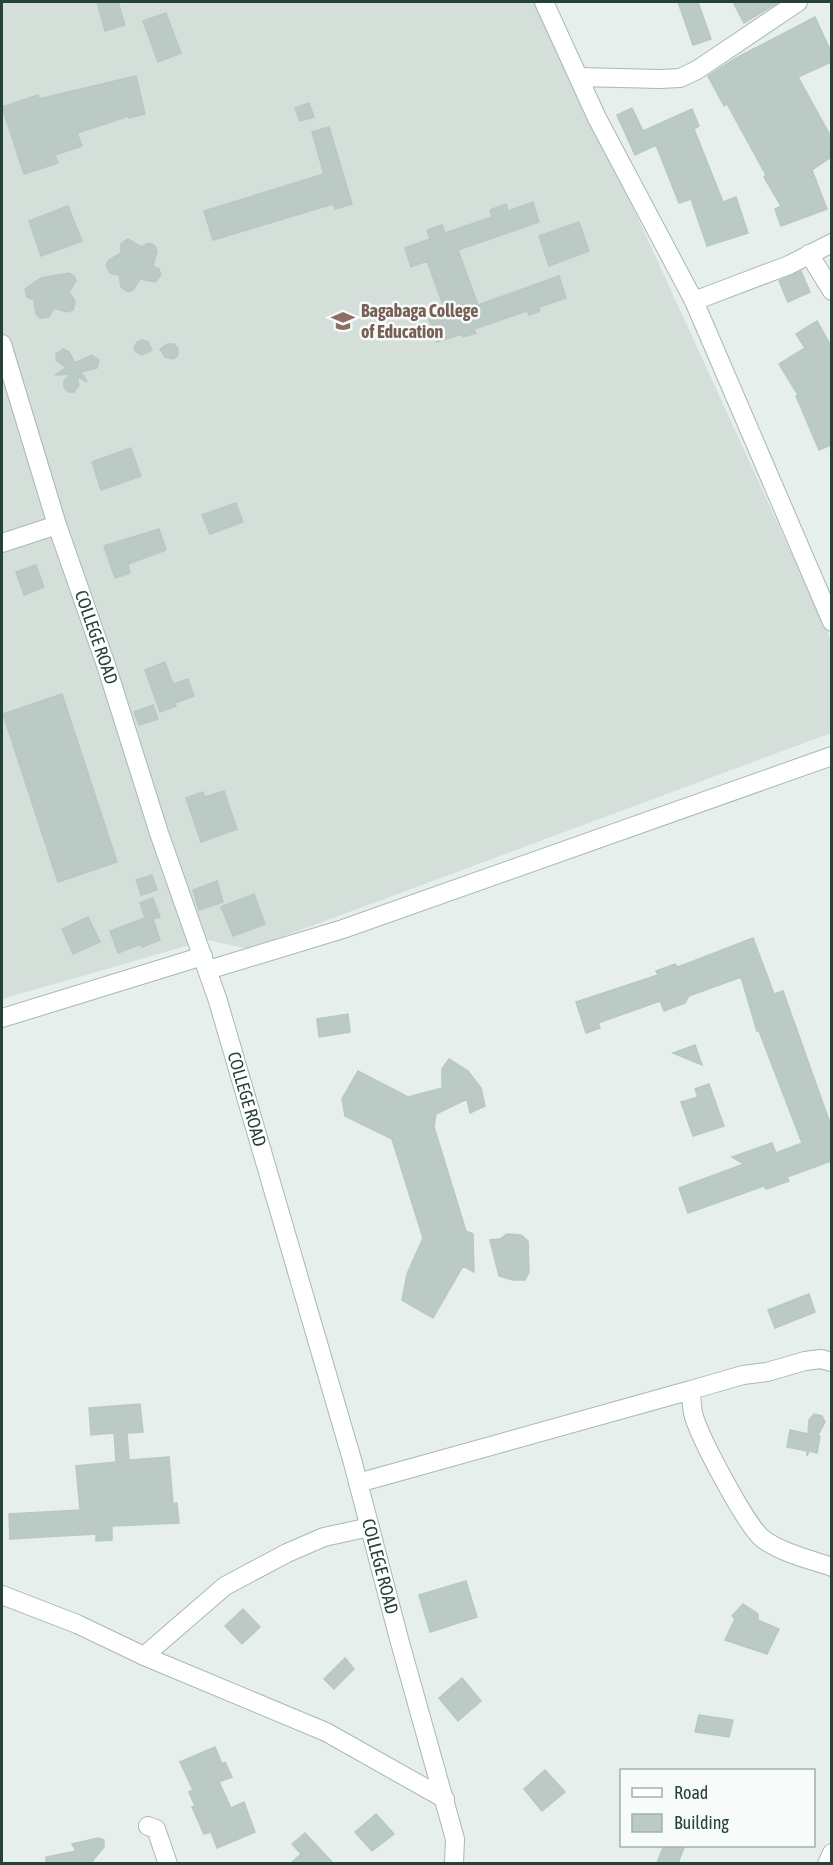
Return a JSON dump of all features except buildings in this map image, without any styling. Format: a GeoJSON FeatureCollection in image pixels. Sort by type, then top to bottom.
{"type":"FeatureCollection","features":[{"type":"Feature","properties":{"kind":"street"},"geometry":{"type":"LineString","coordinates":[[544,2],[597,118],[694,301],[831,622]]}},
{"type":"Feature","properties":{"kind":"street"},"geometry":{"type":"LineString","coordinates":[[579,77],[680,78],[697,70],[798,2]]}},
{"type":"Feature","properties":{"kind":"street"},"geometry":{"type":"LineString","coordinates":[[694,301],[789,265],[831,243]]}},
{"type":"Feature","properties":{"kind":"street"},"geometry":{"type":"LineString","coordinates":[[809,254],[831,291]]}},
{"type":"Feature","properties":{"kind":"street","name":"COLLEGE ROAD"},"geometry":{"type":"LineString","coordinates":[[2,344],[57,525],[107,668],[159,833],[206,963],[358,1483],[455,1839],[454,1863]]}},
{"type":"Feature","properties":{"kind":"street"},"geometry":{"type":"LineString","coordinates":[[2,543],[57,525]]}},
{"type":"Feature","properties":{"kind":"street"},"geometry":{"type":"LineString","coordinates":[[2,1018],[206,963],[344,929],[831,756]]}},
{"type":"Feature","properties":{"kind":"street"},"geometry":{"type":"LineString","coordinates":[[358,1483],[743,1375],[767,1372],[805,1361],[821,1359],[831,1362]]}},
{"type":"Feature","properties":{"kind":"street"},"geometry":{"type":"LineString","coordinates":[[691,1390],[693,1415],[701,1435],[739,1508],[761,1537],[775,1546],[831,1568]]}},
{"type":"Feature","properties":{"kind":"street"},"geometry":{"type":"LineString","coordinates":[[144,1656],[225,1586],[287,1553],[324,1538],[370,1527]]}},
{"type":"Feature","properties":{"kind":"street"},"geometry":{"type":"LineString","coordinates":[[2,1595],[77,1624],[144,1656],[326,1732],[445,1800]]}},
{"type":"Feature","properties":{"kind":"street"},"geometry":{"type":"LineString","coordinates":[[148,1826],[156,1829],[168,1863]]}},
{"type":"Feature","properties":{"kind":"street"},"geometry":{"type":"LineString","coordinates":[[827,1863],[831,1854]]}},
{"type":"Feature","properties":{"kind":"shaded area","name":"Bagabaga College of Education"},"geometry":{"type":"Polygon","coordinates":[[[2,2],[539,2],[831,640],[831,733],[249,949],[207,940],[2,999],[2,2]]]}},
{"type":"Feature","properties":{"kind":"place","name":"Bagabaga College of Education"},"geometry":{"type":"Point","coordinates":[343,321]}}]}
